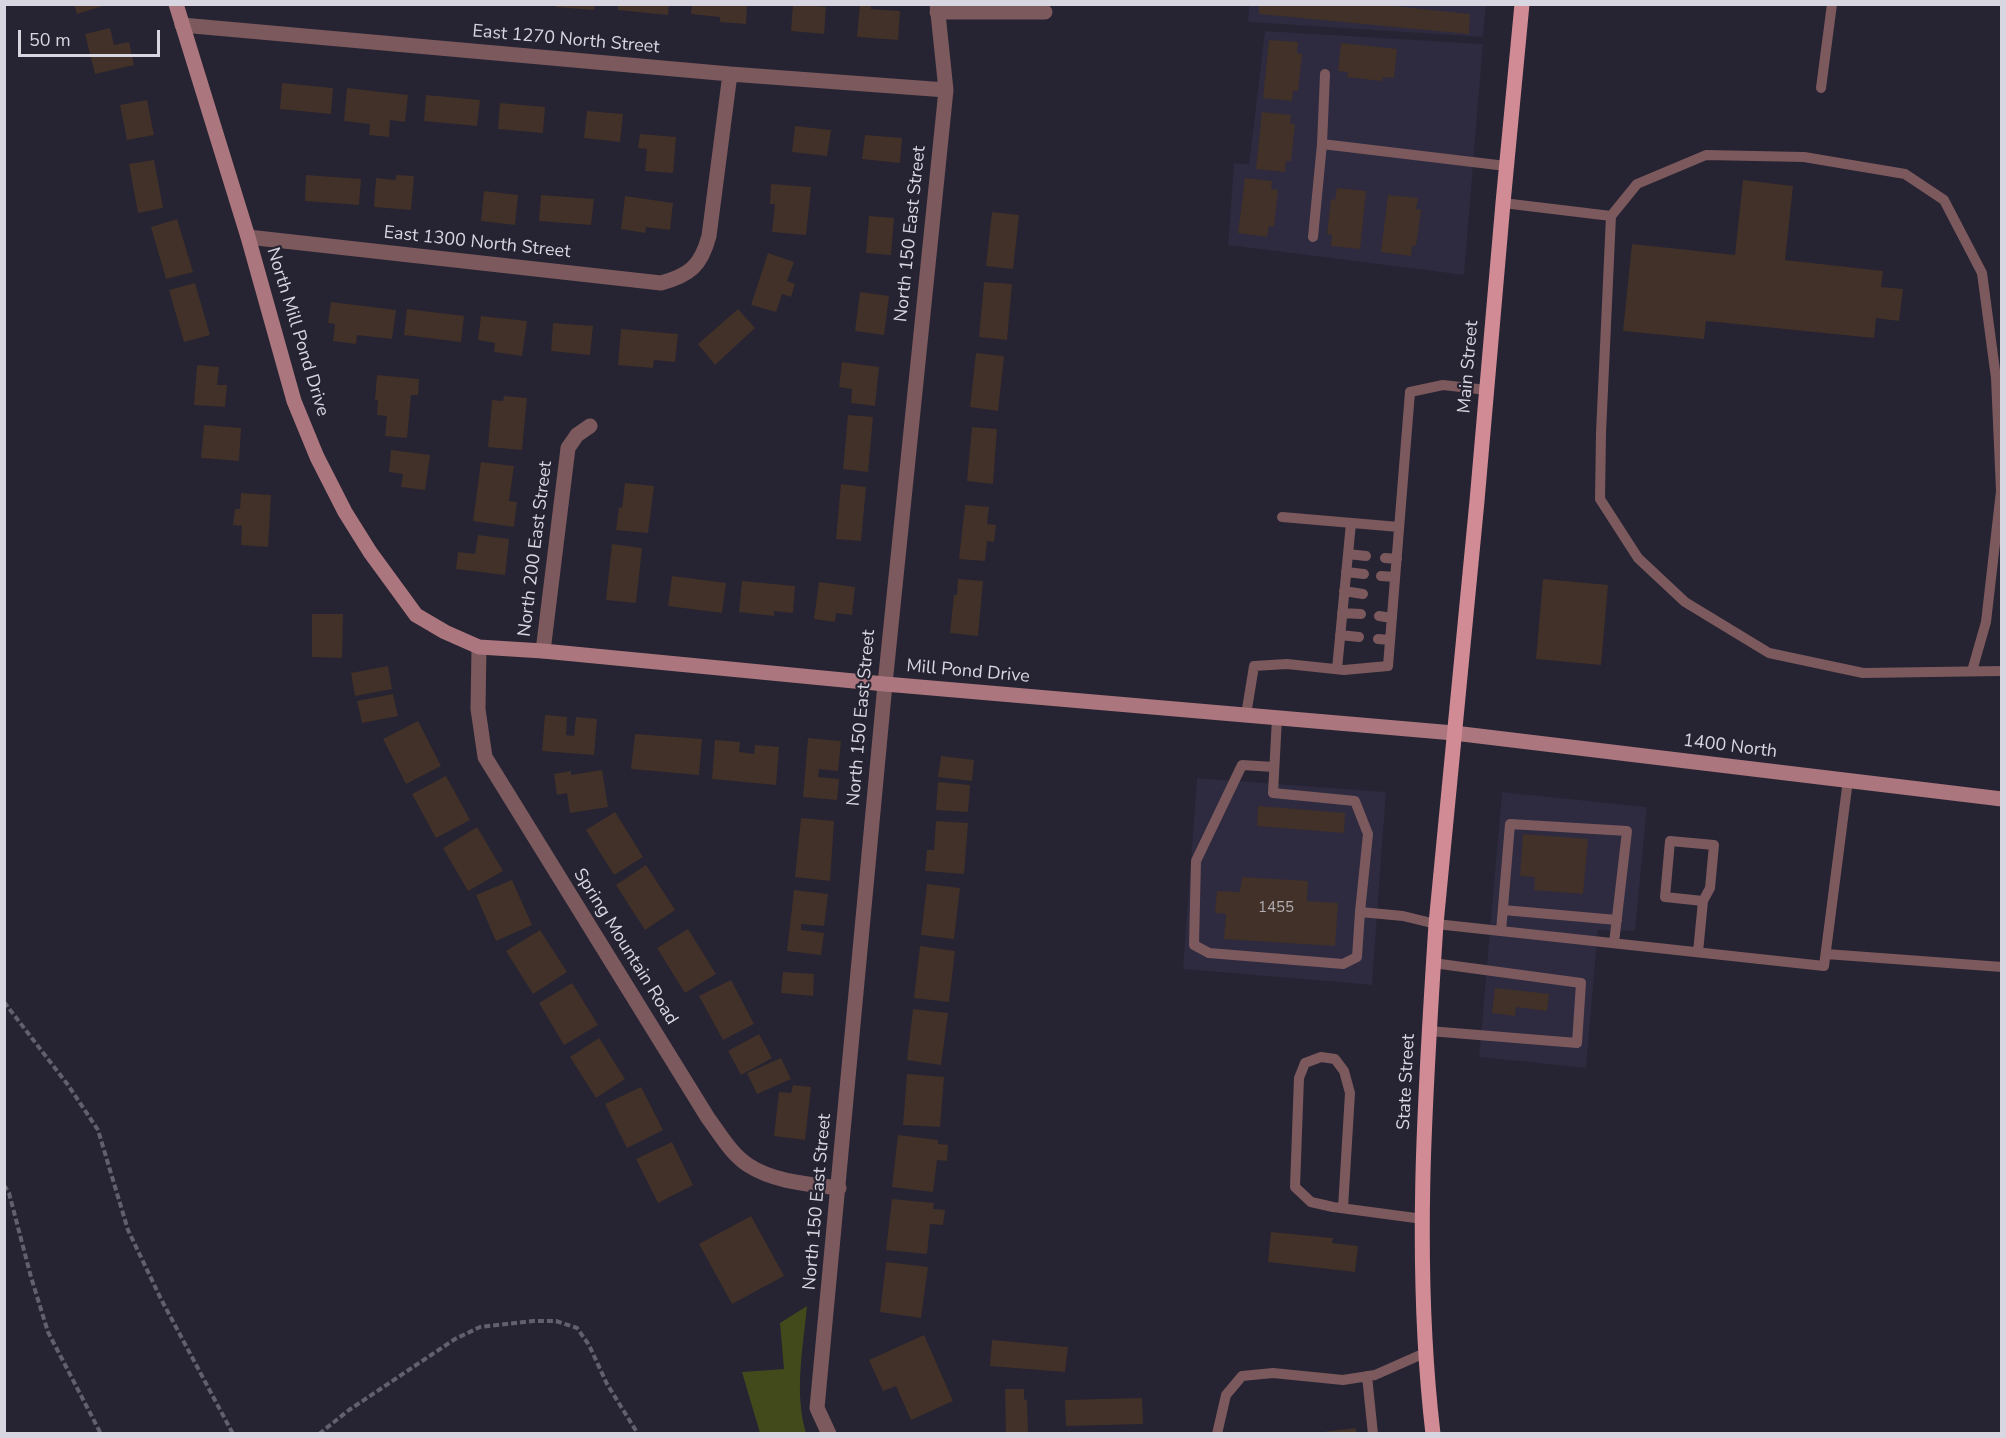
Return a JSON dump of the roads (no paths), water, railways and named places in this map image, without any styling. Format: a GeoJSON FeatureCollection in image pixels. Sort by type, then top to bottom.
{"type":"FeatureCollection","features":[{"type":"Feature","properties":{"kind":"main road","name":"North Mill Pond Drive"},"geometry":{"type":"LineString","coordinates":[[176,4],[248,237],[294,401],[317,457],[345,512],[370,552],[416,615],[445,632],[480,647]]}},
{"type":"Feature","properties":{"kind":"main road","name":"Main Street"},"geometry":{"type":"LineString","coordinates":[[1454,733],[1522,4]]}},
{"type":"Feature","properties":{"kind":"main road","name":"Mill Pond Drive"},"geometry":{"type":"LineString","coordinates":[[480,647],[1454,733]]}},
{"type":"Feature","properties":{"kind":"main road","name":"1400 North"},"geometry":{"type":"LineString","coordinates":[[1454,733],[2001,799]]}},
{"type":"Feature","properties":{"kind":"main road","name":"State Street"},"geometry":{"type":"LineString","coordinates":[[1433,1434],[1422,1266],[1424,1107],[1436,924],[1454,733]]}},
{"type":"Feature","properties":{"kind":"street"},"geometry":{"type":"LineString","coordinates":[[937,8],[1045,12]]}},
{"type":"Feature","properties":{"kind":"street","name":"North 150 East Street"},"geometry":{"type":"LineString","coordinates":[[829,1434],[817,1408],[885,684],[946,90],[937,8]]}},
{"type":"Feature","properties":{"kind":"street","name":"East 1270 North Street"},"geometry":{"type":"LineString","coordinates":[[182,25],[730,74],[946,90]]}},
{"type":"Feature","properties":{"kind":"street","name":"East 1300 North Street"},"geometry":{"type":"LineString","coordinates":[[248,237],[661,283],[680,278],[697,265],[705,253],[730,74]]}},
{"type":"Feature","properties":{"kind":"street","name":"North 200 East Street"},"geometry":{"type":"LineString","coordinates":[[543,651],[568,448],[576,435],[590,426]]}},
{"type":"Feature","properties":{"kind":"street","name":"Spring Mountain Road"},"geometry":{"type":"LineString","coordinates":[[480,647],[478,709],[485,757],[708,1118],[730,1148],[747,1164],[780,1178],[839,1188]]}},
{"type":"Feature","properties":{"kind":"lane"},"geometry":{"type":"LineString","coordinates":[[1821,88],[1832,4]]}},
{"type":"Feature","properties":{"kind":"lane"},"geometry":{"type":"LineString","coordinates":[[1313,237],[1322,144],[1325,74]]}},
{"type":"Feature","properties":{"kind":"lane"},"geometry":{"type":"LineString","coordinates":[[1322,144],[1506,166]]}},
{"type":"Feature","properties":{"kind":"lane"},"geometry":{"type":"LineString","coordinates":[[1972,671],[1986,622],[2001,491],[1996,378],[1982,273],[1944,200],[1905,174],[1804,157],[1706,155],[1637,184],[1611,216],[1600,499],[1638,558],[1685,602],[1768,653],[1863,673],[2001,671]]}},
{"type":"Feature","properties":{"kind":"lane"},"geometry":{"type":"LineString","coordinates":[[1503,203],[1611,216]]}},
{"type":"Feature","properties":{"kind":"lane"},"geometry":{"type":"LineString","coordinates":[[1246,715],[1254,666],[1287,664],[1337,669],[1388,666],[1410,392],[1443,385],[1486,390]]}},
{"type":"Feature","properties":{"kind":"lane"},"geometry":{"type":"LineString","coordinates":[[1282,517],[1399,527]]}},
{"type":"Feature","properties":{"kind":"lane"},"geometry":{"type":"LineString","coordinates":[[1337,669],[1351,523]]}},
{"type":"Feature","properties":{"kind":"lane"},"geometry":{"type":"LineString","coordinates":[[1348,554],[1366,556]]}},
{"type":"Feature","properties":{"kind":"lane"},"geometry":{"type":"LineString","coordinates":[[1385,558],[1397,559]]}},
{"type":"Feature","properties":{"kind":"lane"},"geometry":{"type":"LineString","coordinates":[[1346,572],[1364,574]]}},
{"type":"Feature","properties":{"kind":"lane"},"geometry":{"type":"LineString","coordinates":[[1382,576],[1395,577]]}},
{"type":"Feature","properties":{"kind":"lane"},"geometry":{"type":"LineString","coordinates":[[1344,591],[1363,594]]}},
{"type":"Feature","properties":{"kind":"lane"},"geometry":{"type":"LineString","coordinates":[[1382,596],[1394,597]]}},
{"type":"Feature","properties":{"kind":"lane"},"geometry":{"type":"LineString","coordinates":[[1342,612],[1361,614]]}},
{"type":"Feature","properties":{"kind":"lane"},"geometry":{"type":"LineString","coordinates":[[1379,616],[1392,618]]}},
{"type":"Feature","properties":{"kind":"lane"},"geometry":{"type":"LineString","coordinates":[[1340,635],[1359,637]]}},
{"type":"Feature","properties":{"kind":"lane"},"geometry":{"type":"LineString","coordinates":[[1378,639],[1390,640]]}},
{"type":"Feature","properties":{"kind":"lane"},"geometry":{"type":"LineString","coordinates":[[1274,767],[1242,765],[1196,861],[1194,945],[1209,953],[1343,964],[1357,957],[1368,834],[1355,801],[1273,793],[1277,718]]}},
{"type":"Feature","properties":{"kind":"lane"},"geometry":{"type":"LineString","coordinates":[[1360,912],[1403,916],[1436,924],[1824,966],[1848,780]]}},
{"type":"Feature","properties":{"kind":"lane"},"geometry":{"type":"LineString","coordinates":[[1501,931],[1510,824],[1627,831],[1614,943]]}},
{"type":"Feature","properties":{"kind":"lane"},"geometry":{"type":"LineString","coordinates":[[1698,952],[1703,901],[1710,888],[1714,845],[1670,842],[1665,897],[1703,901]]}},
{"type":"Feature","properties":{"kind":"lane"},"geometry":{"type":"LineString","coordinates":[[1503,910],[1617,920]]}},
{"type":"Feature","properties":{"kind":"lane"},"geometry":{"type":"LineString","coordinates":[[1826,954],[2001,967]]}},
{"type":"Feature","properties":{"kind":"lane"},"geometry":{"type":"LineString","coordinates":[[1429,1031],[1577,1044],[1581,983],[1433,963]]}},
{"type":"Feature","properties":{"kind":"lane"},"geometry":{"type":"LineString","coordinates":[[1343,1208],[1350,1093],[1344,1071],[1335,1059],[1321,1058],[1305,1063],[1299,1078],[1295,1187],[1311,1202],[1343,1208],[1423,1219]]}},
{"type":"Feature","properties":{"kind":"lane"},"geometry":{"type":"LineString","coordinates":[[1217,1434],[1226,1395],[1242,1376],[1273,1373],[1342,1380],[1375,1375],[1427,1352]]}},
{"type":"Feature","properties":{"kind":"lane"},"geometry":{"type":"LineString","coordinates":[[1367,1376],[1374,1434]]}}]}
